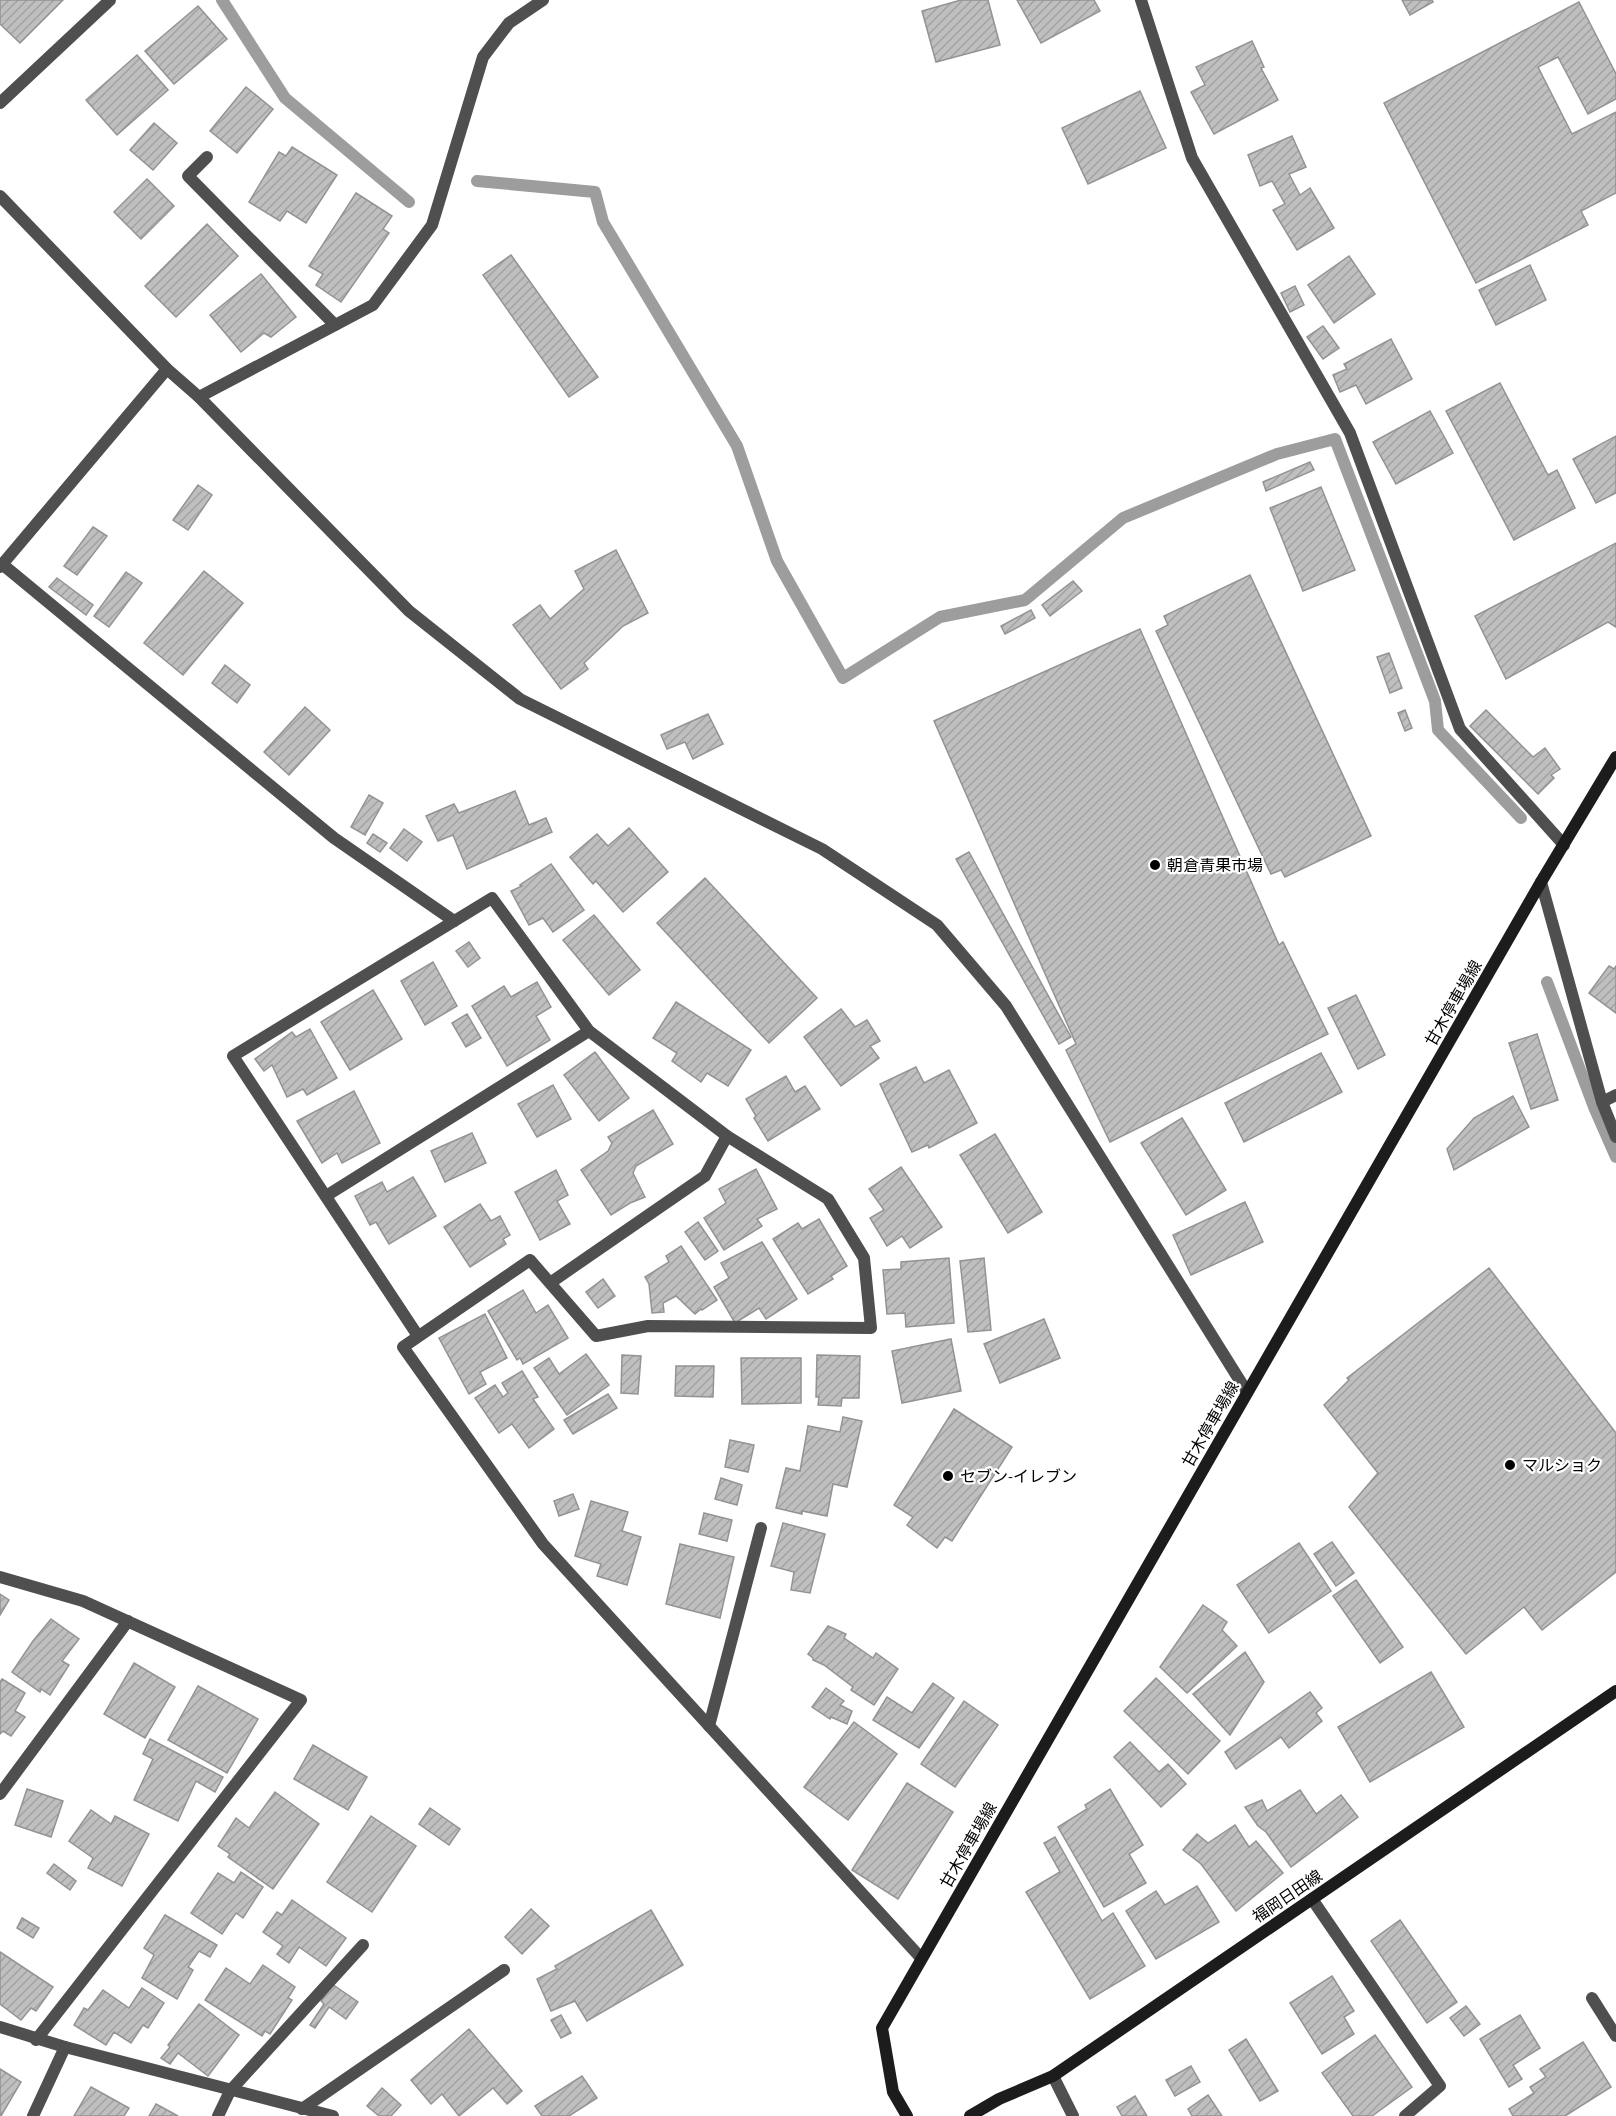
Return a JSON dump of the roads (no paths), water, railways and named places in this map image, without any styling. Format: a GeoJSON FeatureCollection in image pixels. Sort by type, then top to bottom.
{"type":"FeatureCollection","features":[{"type":"Feature","properties":{"kind":"main road","name":"甘木停車場線"},"geometry":{"type":"LineString","coordinates":[[907,2116],[893,2092],[882,2028],[1541,882],[1616,757]]}},
{"type":"Feature","properties":{"kind":"main road","name":"福岡日田線"},"geometry":{"type":"LineString","coordinates":[[970,2116],[999,2099],[1053,2076],[1616,1691]]}},
{"type":"Feature","properties":{"kind":"street"},"geometry":{"type":"LineString","coordinates":[[0,103],[110,0]]}},
{"type":"Feature","properties":{"kind":"street"},"geometry":{"type":"LineString","coordinates":[[199,397],[373,305],[432,225],[483,57],[509,23],[543,0]]}},
{"type":"Feature","properties":{"kind":"street"},"geometry":{"type":"LineString","coordinates":[[1141,0],[1192,158],[1350,434],[1460,729],[1564,845]]}},
{"type":"Feature","properties":{"kind":"street"},"geometry":{"type":"LineString","coordinates":[[207,157],[188,176],[335,325]]}},
{"type":"Feature","properties":{"kind":"street"},"geometry":{"type":"LineString","coordinates":[[0,196],[166,369],[199,397],[409,611],[520,699],[822,849],[937,925],[1006,1006],[1247,1392]]}},
{"type":"Feature","properties":{"kind":"street"},"geometry":{"type":"LineString","coordinates":[[166,369],[1,565],[334,838],[454,921]]}},
{"type":"Feature","properties":{"kind":"street"},"geometry":{"type":"LineString","coordinates":[[1541,882],[1602,1102],[1616,1137]]}},
{"type":"Feature","properties":{"kind":"street"},"geometry":{"type":"LineString","coordinates":[[418,1336],[233,1056],[492,898],[589,1031],[727,1136],[828,1199],[864,1258],[871,1328],[648,1326],[596,1336],[530,1260],[403,1347],[543,1544],[921,1958]]}},
{"type":"Feature","properties":{"kind":"street"},"geometry":{"type":"LineString","coordinates":[[326,1196],[589,1031]]}},
{"type":"Feature","properties":{"kind":"street"},"geometry":{"type":"LineString","coordinates":[[1602,1102],[1616,1095]]}},
{"type":"Feature","properties":{"kind":"street"},"geometry":{"type":"LineString","coordinates":[[550,1283],[705,1176],[727,1136]]}},
{"type":"Feature","properties":{"kind":"street"},"geometry":{"type":"LineString","coordinates":[[709,1726],[761,1528]]}},
{"type":"Feature","properties":{"kind":"street"},"geometry":{"type":"LineString","coordinates":[[0,1577],[83,1601],[301,1700],[36,2040]]}},
{"type":"Feature","properties":{"kind":"street"},"geometry":{"type":"LineString","coordinates":[[0,1794],[128,1621]]}},
{"type":"Feature","properties":{"kind":"street"},"geometry":{"type":"LineString","coordinates":[[1312,1899],[1440,2086],[1405,2116]]}},
{"type":"Feature","properties":{"kind":"street"},"geometry":{"type":"LineString","coordinates":[[218,2116],[231,2091],[363,1945]]}},
{"type":"Feature","properties":{"kind":"street"},"geometry":{"type":"LineString","coordinates":[[302,2109],[504,1970]]}},
{"type":"Feature","properties":{"kind":"street"},"geometry":{"type":"LineString","coordinates":[[1592,1998],[1616,2036]]}},
{"type":"Feature","properties":{"kind":"street"},"geometry":{"type":"LineString","coordinates":[[0,2027],[36,2040],[333,2116]]}},
{"type":"Feature","properties":{"kind":"street"},"geometry":{"type":"LineString","coordinates":[[33,2116],[65,2047]]}},
{"type":"Feature","properties":{"kind":"street"},"geometry":{"type":"LineString","coordinates":[[1053,2076],[1073,2116]]}},
{"type":"Feature","properties":{"kind":"waterway"},"geometry":{"type":"LineString","coordinates":[[222,0],[285,98],[409,202]]}},
{"type":"Feature","properties":{"kind":"waterway"},"geometry":{"type":"LineString","coordinates":[[477,181],[595,192],[603,222],[737,446],[777,561],[843,678],[940,617],[1025,600],[1123,518],[1277,454],[1335,439],[1435,701],[1438,730],[1521,818]]}},
{"type":"Feature","properties":{"kind":"waterway"},"geometry":{"type":"LineString","coordinates":[[1547,982],[1594,1107],[1616,1157]]}},
{"type":"Feature","properties":{"kind":"place","name":"朝倉青果市場"},"geometry":{"type":"Point","coordinates":[1155,865]}},
{"type":"Feature","properties":{"kind":"place","name":"マルショク"},"geometry":{"type":"Point","coordinates":[1510,1465]}},
{"type":"Feature","properties":{"kind":"place","name":"セブン-イレブン"},"geometry":{"type":"Point","coordinates":[948,1476]}}]}
